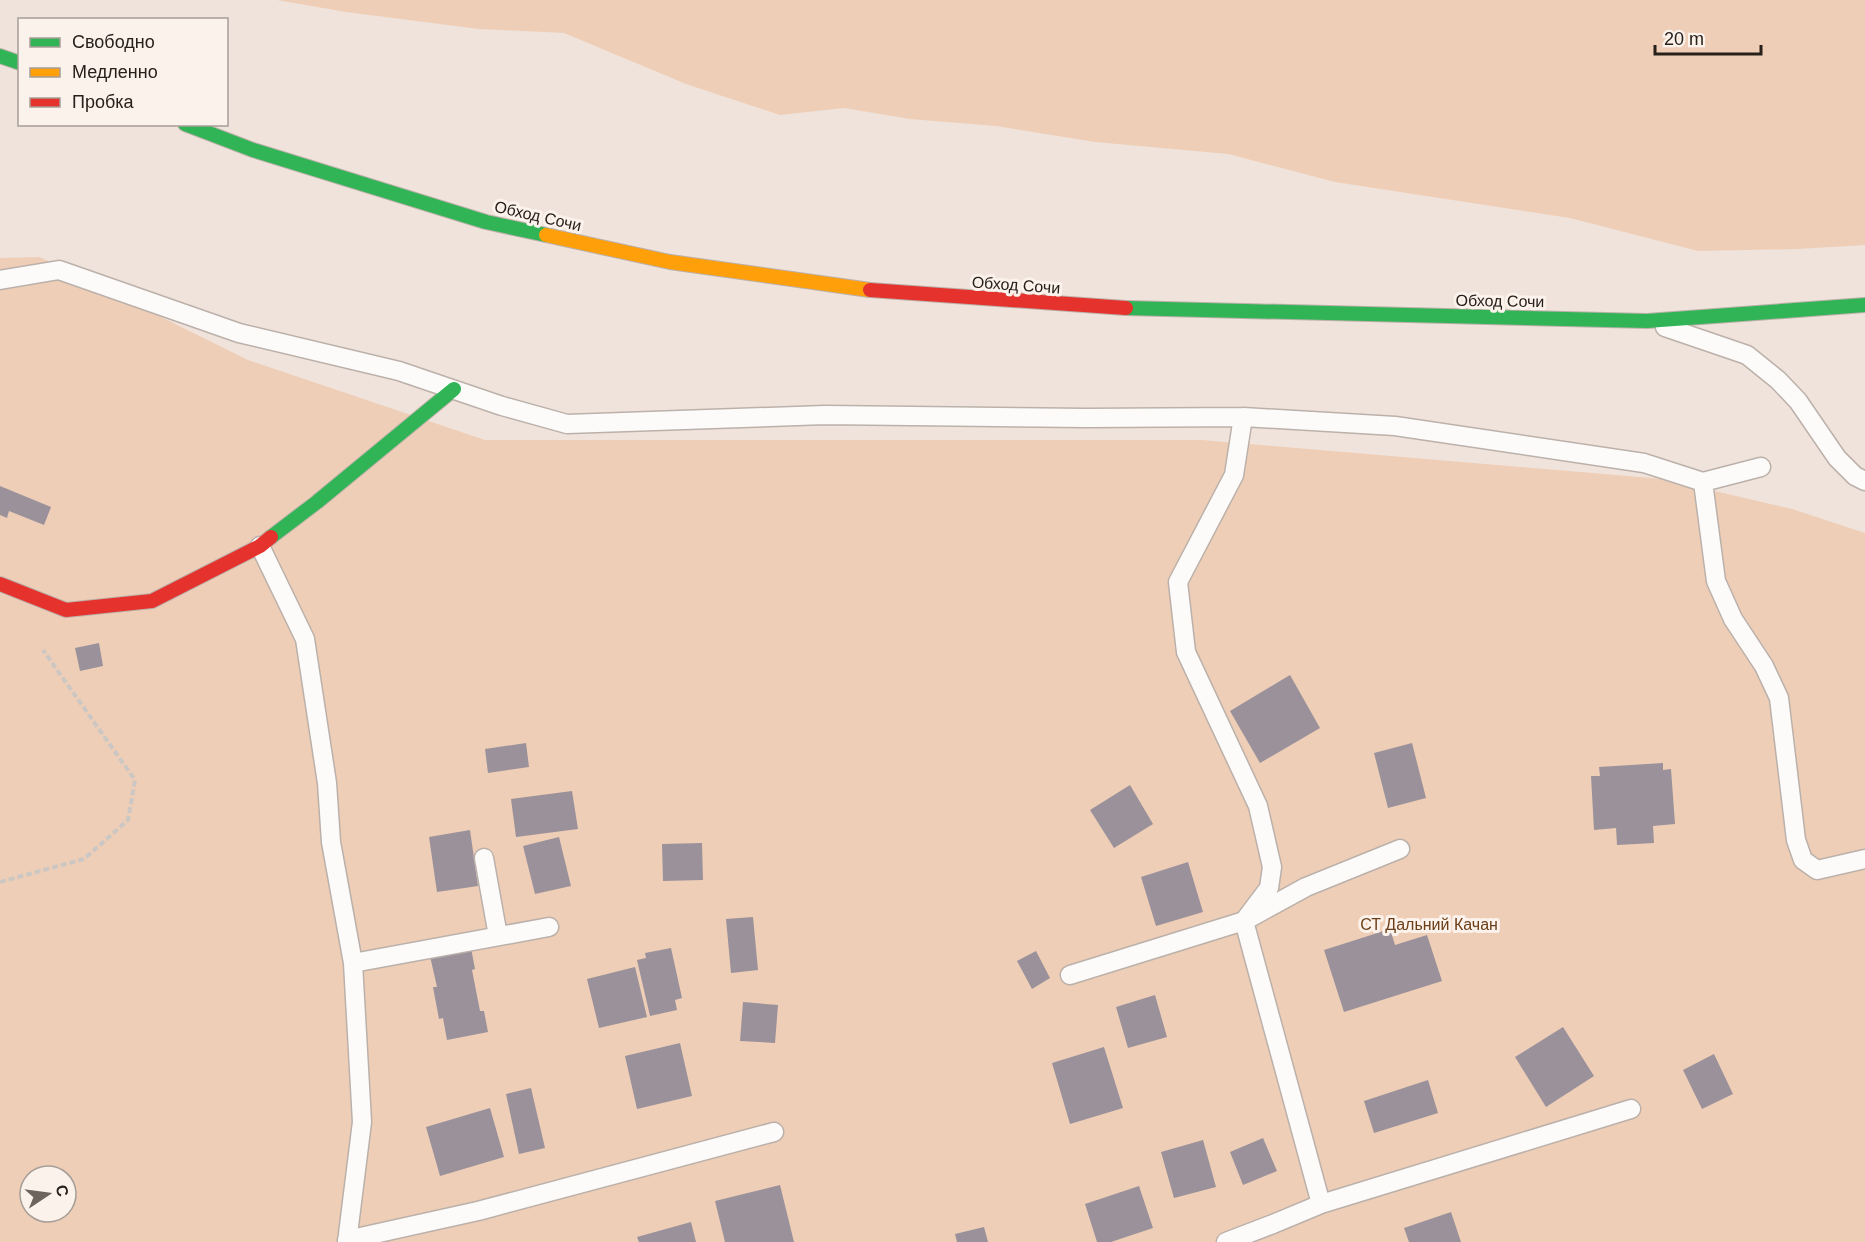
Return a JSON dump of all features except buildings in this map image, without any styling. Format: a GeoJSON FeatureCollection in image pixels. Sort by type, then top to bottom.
{"type":"FeatureCollection","features":[{"type":"Feature","properties":{"kind":"main road"},"geometry":{"type":"LineString","coordinates":[[0,56],[18,62]]}},
{"type":"Feature","properties":{"kind":"main road","name":"Обход Сочи"},"geometry":{"type":"LineString","coordinates":[[190,126],[253,150],[486,222],[670,262],[867,289],[1106,308],[1647,321],[1865,305]]}},
{"type":"Feature","properties":{"kind":"main road"},"geometry":{"type":"LineString","coordinates":[[0,584],[66,610],[152,601],[260,546],[454,389]]}},
{"type":"Feature","properties":{"kind":"lane"},"geometry":{"type":"LineString","coordinates":[[0,280],[59,270],[239,333],[399,371],[502,406],[567,424],[825,415],[1243,417],[1395,426],[1644,463],[1703,482],[1761,466]]}},
{"type":"Feature","properties":{"kind":"lane"},"geometry":{"type":"LineString","coordinates":[[1647,321],[1747,355],[1778,380],[1798,401],[1837,458],[1855,476],[1865,482]]}},
{"type":"Feature","properties":{"kind":"lane"},"geometry":{"type":"LineString","coordinates":[[1243,417],[1234,475],[1178,582],[1186,651],[1258,806],[1272,867],[1269,888],[1244,921]]}},
{"type":"Feature","properties":{"kind":"lane"},"geometry":{"type":"LineString","coordinates":[[1703,482],[1716,581],[1733,619],[1764,666],[1779,698],[1796,840],[1803,860],[1817,870],[1865,860]]}},
{"type":"Feature","properties":{"kind":"lane"},"geometry":{"type":"LineString","coordinates":[[260,546],[305,639],[327,783],[331,842],[353,963],[362,1122],[347,1241],[478,1211],[774,1132]]}},
{"type":"Feature","properties":{"kind":"lane"},"geometry":{"type":"LineString","coordinates":[[1070,975],[1244,921],[1306,887],[1400,849]]}},
{"type":"Feature","properties":{"kind":"lane"},"geometry":{"type":"LineString","coordinates":[[484,858],[498,936]]}},
{"type":"Feature","properties":{"kind":"lane"},"geometry":{"type":"LineString","coordinates":[[1244,921],[1321,1204]]}},
{"type":"Feature","properties":{"kind":"lane"},"geometry":{"type":"LineString","coordinates":[[353,963],[549,927]]}},
{"type":"Feature","properties":{"kind":"lane"},"geometry":{"type":"LineString","coordinates":[[1226,1242],[1321,1204],[1631,1109]]}},
{"type":"Feature","properties":{"kind":"path"},"geometry":{"type":"LineString","coordinates":[[0,882],[84,859],[128,820],[135,780],[43,650]]}},
{"type":"Feature","properties":{"kind":"green space"},"geometry":{"type":"Polygon","coordinates":[[[277,0],[1865,0],[1865,245],[1698,251],[1570,218],[1335,182],[1228,154],[1095,142],[996,126],[910,119],[844,108],[780,115],[686,84],[564,33],[479,29],[346,12],[277,0]]]}},
{"type":"Feature","properties":{"kind":"green space","name":"СТ Дальний Качан"},"geometry":{"type":"Polygon","coordinates":[[[40,257],[248,360],[485,440],[1202,440],[1663,479],[1792,509],[1865,533],[1865,1242],[0,1242],[0,258],[40,257]]]}},
{"type":"Feature","properties":{"kind":"traffic: fast"},"geometry":{"type":"LineString","coordinates":[[0,56],[18,62]]}},
{"type":"Feature","properties":{"kind":"traffic: fast"},"geometry":{"type":"LineString","coordinates":[[190,126],[253,150],[486,222],[546,235]]}},
{"type":"Feature","properties":{"kind":"traffic: fast"},"geometry":{"type":"LineString","coordinates":[[1126,308],[1647,321],[1865,305]]}},
{"type":"Feature","properties":{"kind":"traffic: fast"},"geometry":{"type":"LineString","coordinates":[[271,537],[454,389]]}},
{"type":"Feature","properties":{"kind":"traffic: slow"},"geometry":{"type":"LineString","coordinates":[[546,235],[670,262],[870,290]]}},
{"type":"Feature","properties":{"kind":"traffic: jam"},"geometry":{"type":"LineString","coordinates":[[870,290],[1126,308]]}},
{"type":"Feature","properties":{"kind":"traffic: jam"},"geometry":{"type":"LineString","coordinates":[[0,584],[66,610],[152,601],[260,546],[271,537]]}}]}
